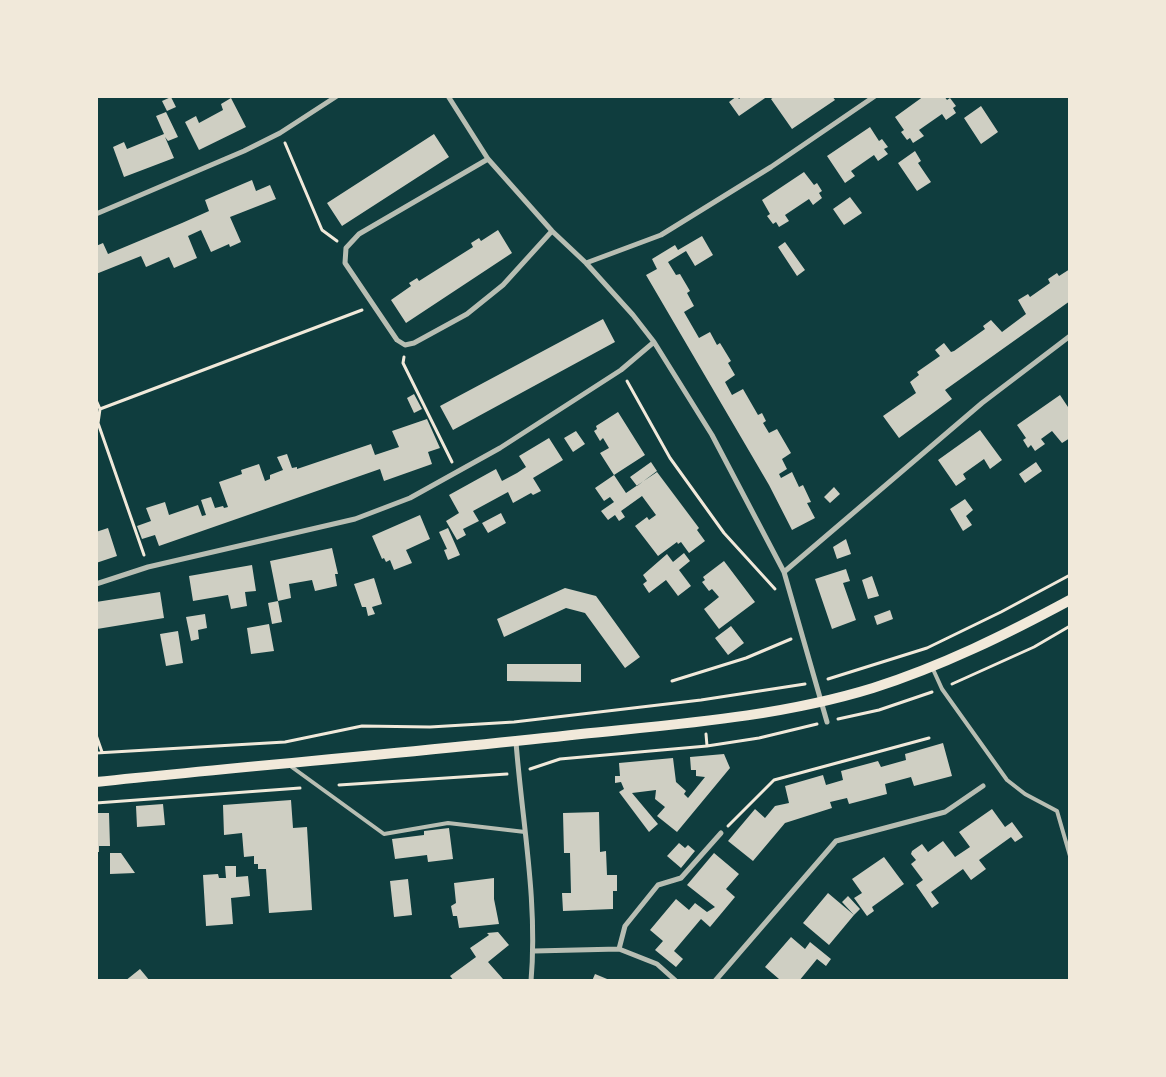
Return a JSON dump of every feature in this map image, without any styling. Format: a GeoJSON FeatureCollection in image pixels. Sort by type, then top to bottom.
{"type":"FeatureCollection","features":[{"type":"Feature","properties":{"kind":"main road"},"geometry":{"type":"LineString","coordinates":[[96,782],[286,762],[516,742],[704,721],[822,702],[874,688],[932,667],[1012,632],[1070,600]]}},
{"type":"Feature","properties":{"kind":"street"},"geometry":{"type":"LineString","coordinates":[[96,214],[197,173],[280,133],[337,96]]}},
{"type":"Feature","properties":{"kind":"street"},"geometry":{"type":"LineString","coordinates":[[448,96],[488,159],[552,231],[586,263],[633,315],[654,342],[712,436],[784,572],[827,722]]}},
{"type":"Feature","properties":{"kind":"street"},"geometry":{"type":"LineString","coordinates":[[586,263],[661,235],[771,167],[875,96]]}},
{"type":"Feature","properties":{"kind":"street"},"geometry":{"type":"LineString","coordinates":[[488,159],[359,234],[346,248],[345,263],[372,306],[397,340],[405,345],[414,343],[467,314],[503,285],[552,231]]}},
{"type":"Feature","properties":{"kind":"street"},"geometry":{"type":"LineString","coordinates":[[784,572],[982,402],[1070,336]]}},
{"type":"Feature","properties":{"kind":"street"},"geometry":{"type":"LineString","coordinates":[[96,584],[148,567],[354,519],[410,498],[500,448],[621,370],[654,342]]}},
{"type":"Feature","properties":{"kind":"street"},"geometry":{"type":"LineString","coordinates":[[516,742],[526,832],[534,951],[531,981]]}},
{"type":"Feature","properties":{"kind":"street"},"geometry":{"type":"LineString","coordinates":[[715,981],[836,841],[946,812],[983,786]]}},
{"type":"Feature","properties":{"kind":"street"},"geometry":{"type":"LineString","coordinates":[[619,949],[625,926],[658,885],[681,878],[721,833]]}},
{"type":"Feature","properties":{"kind":"street"},"geometry":{"type":"LineString","coordinates":[[534,951],[619,949],[657,964],[676,981]]}},
{"type":"Feature","properties":{"kind":"lane"},"geometry":{"type":"LineString","coordinates":[[932,667],[942,689],[1006,780],[1025,794],[1057,810],[1070,856]]}},
{"type":"Feature","properties":{"kind":"lane"},"geometry":{"type":"LineString","coordinates":[[286,762],[384,834],[448,823],[526,832]]}},
{"type":"Feature","properties":{"kind":"path"},"geometry":{"type":"LineString","coordinates":[[280,133],[322,230],[346,248]]}},
{"type":"Feature","properties":{"kind":"path"},"geometry":{"type":"LineString","coordinates":[[100,410],[372,306]]}},
{"type":"Feature","properties":{"kind":"path"},"geometry":{"type":"LineString","coordinates":[[405,345],[403,363],[457,472]]}},
{"type":"Feature","properties":{"kind":"path"},"geometry":{"type":"LineString","coordinates":[[621,370],[675,466],[724,533],[795,610]]}},
{"type":"Feature","properties":{"kind":"path"},"geometry":{"type":"LineString","coordinates":[[96,400],[100,410],[98,423],[148,567]]}},
{"type":"Feature","properties":{"kind":"path"},"geometry":{"type":"LineString","coordinates":[[96,753],[174,750],[285,742],[362,726],[430,728],[514,722],[702,700],[817,682],[927,648],[1001,612],[1070,575]]}},
{"type":"Feature","properties":{"kind":"path"},"geometry":{"type":"LineString","coordinates":[[672,681],[746,658],[802,634]]}},
{"type":"Feature","properties":{"kind":"path"},"geometry":{"type":"LineString","coordinates":[[96,735],[102,752]]}},
{"type":"Feature","properties":{"kind":"path"},"geometry":{"type":"LineString","coordinates":[[721,833],[774,780],[929,738]]}},
{"type":"Feature","properties":{"kind":"building"},"geometry":{"type":"Polygon","coordinates":[[[737,96],[739,99],[742,96],[768,96],[739,116],[729,102],[737,96]]]}},
{"type":"Feature","properties":{"kind":"building"},"geometry":{"type":"Polygon","coordinates":[[[775,96],[832,96],[835,100],[792,129],[771,99],[775,96]]]}},
{"type":"Feature","properties":{"kind":"building"},"geometry":{"type":"Polygon","coordinates":[[[924,96],[944,96],[947,100],[950,98],[956,106],[953,108],[956,113],[946,120],[942,114],[919,130],[924,136],[913,143],[910,138],[907,140],[901,132],[904,130],[895,117],[924,96]]]}},
{"type":"Feature","properties":{"kind":"building"},"geometry":{"type":"Polygon","coordinates":[[[171,97],[176,107],[167,111],[162,101],[171,97]]]}},
{"type":"Feature","properties":{"kind":"building"},"geometry":{"type":"Polygon","coordinates":[[[231,98],[246,127],[199,150],[185,122],[196,116],[199,123],[223,110],[221,104],[231,98]]]}},
{"type":"Feature","properties":{"kind":"building"},"geometry":{"type":"Polygon","coordinates":[[[981,106],[998,132],[981,144],[964,118],[981,106]]]}},
{"type":"Feature","properties":{"kind":"building"},"geometry":{"type":"Polygon","coordinates":[[[166,112],[178,137],[168,141],[165,137],[174,158],[124,177],[113,147],[124,142],[127,149],[164,134],[156,116],[166,112]]]}},
{"type":"Feature","properties":{"kind":"building"},"geometry":{"type":"Polygon","coordinates":[[[870,127],[879,141],[882,139],[888,147],[884,149],[888,154],[878,161],[874,155],[851,171],[855,176],[845,183],[827,156],[870,127]]]}},
{"type":"Feature","properties":{"kind":"building"},"geometry":{"type":"Polygon","coordinates":[[[434,134],[449,157],[342,226],[327,203],[434,134]]]}},
{"type":"Feature","properties":{"kind":"building"},"geometry":{"type":"Polygon","coordinates":[[[915,151],[921,161],[918,163],[931,182],[917,191],[898,163],[915,151]]]}},
{"type":"Feature","properties":{"kind":"building"},"geometry":{"type":"Polygon","coordinates":[[[804,172],[814,185],[817,183],[822,191],[819,193],[822,198],[813,205],[809,199],[785,215],[789,221],[779,227],[776,222],[773,224],[767,216],[770,214],[762,200],[804,172]]]}},
{"type":"Feature","properties":{"kind":"building"},"geometry":{"type":"Polygon","coordinates":[[[252,180],[256,191],[270,185],[276,199],[230,217],[241,242],[230,247],[229,244],[211,252],[201,230],[188,236],[197,258],[174,268],[169,257],[146,267],[141,256],[96,274],[96,246],[103,243],[108,254],[182,223],[209,211],[205,200],[252,180]]]}},
{"type":"Feature","properties":{"kind":"building"},"geometry":{"type":"Polygon","coordinates":[[[850,197],[862,213],[844,225],[833,209],[850,197]]]}},
{"type":"Feature","properties":{"kind":"building"},"geometry":{"type":"Polygon","coordinates":[[[498,230],[512,253],[406,323],[391,300],[411,286],[409,283],[417,278],[419,281],[473,247],[471,243],[479,238],[481,241],[498,230]]]}},
{"type":"Feature","properties":{"kind":"building"},"geometry":{"type":"Polygon","coordinates":[[[702,236],[713,255],[695,266],[686,251],[668,262],[676,275],[680,274],[690,291],[687,293],[694,306],[684,312],[699,338],[710,332],[717,345],[720,343],[731,361],[728,363],[735,375],[725,382],[732,395],[743,389],[758,415],[762,413],[766,421],[763,423],[769,433],[777,429],[791,453],[782,459],[787,469],[779,474],[781,478],[792,472],[799,487],[803,485],[811,502],[807,503],[815,518],[792,530],[769,485],[646,275],[657,269],[652,259],[675,245],[678,250],[702,236]]]}},
{"type":"Feature","properties":{"kind":"building"},"geometry":{"type":"Polygon","coordinates":[[[785,242],[805,270],[797,276],[778,247],[785,242]]]}},
{"type":"Feature","properties":{"kind":"building"},"geometry":{"type":"Polygon","coordinates":[[[1070,269],[1070,301],[945,390],[952,399],[899,438],[883,416],[916,393],[910,382],[919,375],[917,372],[940,356],[935,350],[944,343],[951,352],[954,351],[985,329],[983,326],[991,320],[1002,332],[1026,314],[1018,300],[1028,294],[1030,297],[1050,283],[1048,279],[1057,273],[1059,276],[1070,269]]]}},
{"type":"Feature","properties":{"kind":"building"},"geometry":{"type":"Polygon","coordinates":[[[603,319],[615,342],[453,430],[440,406],[603,319]]]}},
{"type":"Feature","properties":{"kind":"building"},"geometry":{"type":"Polygon","coordinates":[[[414,394],[422,409],[414,413],[407,398],[414,394]]]}},
{"type":"Feature","properties":{"kind":"building"},"geometry":{"type":"Polygon","coordinates":[[[1060,395],[1070,410],[1070,438],[1062,443],[1052,431],[1041,439],[1045,444],[1035,451],[1031,445],[1028,448],[1023,440],[1026,438],[1017,425],[1060,395]]]}},
{"type":"Feature","properties":{"kind":"building"},"geometry":{"type":"Polygon","coordinates":[[[618,412],[645,455],[614,475],[600,453],[609,448],[603,438],[600,441],[594,431],[597,429],[596,426],[618,412]]]}},
{"type":"Feature","properties":{"kind":"building"},"geometry":{"type":"Polygon","coordinates":[[[427,419],[440,448],[428,452],[432,464],[384,481],[380,469],[159,546],[155,535],[142,539],[137,526],[151,521],[146,508],[165,502],[169,515],[198,505],[202,516],[206,515],[201,500],[211,497],[215,508],[228,507],[219,482],[242,474],[241,470],[259,464],[265,481],[270,479],[270,475],[283,470],[277,457],[287,454],[292,468],[297,467],[297,469],[371,444],[375,455],[399,447],[392,431],[427,419]]]}},
{"type":"Feature","properties":{"kind":"building"},"geometry":{"type":"Polygon","coordinates":[[[980,430],[1002,460],[990,469],[984,459],[963,474],[966,479],[956,486],[938,460],[980,430]]]}},
{"type":"Feature","properties":{"kind":"building"},"geometry":{"type":"Polygon","coordinates":[[[576,431],[585,444],[573,452],[564,438],[576,431]]]}},
{"type":"Feature","properties":{"kind":"building"},"geometry":{"type":"Polygon","coordinates":[[[549,438],[563,460],[533,478],[541,491],[533,495],[531,493],[513,503],[508,492],[473,511],[479,521],[463,529],[466,535],[457,540],[446,521],[459,513],[449,495],[496,469],[502,481],[517,473],[526,467],[519,456],[549,438]]]}},
{"type":"Feature","properties":{"kind":"building"},"geometry":{"type":"Polygon","coordinates":[[[651,462],[657,471],[637,486],[630,477],[651,462]]]}},
{"type":"Feature","properties":{"kind":"building"},"geometry":{"type":"Polygon","coordinates":[[[1036,462],[1042,471],[1025,483],[1019,474],[1036,462]]]}},
{"type":"Feature","properties":{"kind":"building"},"geometry":{"type":"Polygon","coordinates":[[[657,472],[699,528],[697,530],[705,541],[689,553],[681,542],[678,544],[677,542],[658,556],[635,526],[647,517],[649,520],[656,515],[642,496],[621,511],[625,517],[619,521],[615,515],[608,520],[601,511],[614,502],[610,497],[604,501],[595,488],[614,475],[626,493],[657,472]]]}},
{"type":"Feature","properties":{"kind":"building"},"geometry":{"type":"Polygon","coordinates":[[[834,487],[840,494],[830,503],[824,497],[834,487]]]}},
{"type":"Feature","properties":{"kind":"building"},"geometry":{"type":"Polygon","coordinates":[[[965,499],[973,510],[966,516],[972,525],[963,531],[950,509],[965,499]]]}},
{"type":"Feature","properties":{"kind":"building"},"geometry":{"type":"Polygon","coordinates":[[[501,513],[506,523],[488,533],[482,523],[501,513]]]}},
{"type":"Feature","properties":{"kind":"building"},"geometry":{"type":"Polygon","coordinates":[[[420,515],[430,539],[406,550],[412,563],[394,570],[390,560],[386,562],[384,558],[382,559],[372,536],[420,515]]]}},
{"type":"Feature","properties":{"kind":"building"},"geometry":{"type":"Polygon","coordinates":[[[108,528],[117,556],[96,563],[96,532],[108,528]]]}},
{"type":"Feature","properties":{"kind":"building"},"geometry":{"type":"Polygon","coordinates":[[[448,528],[460,555],[448,560],[444,550],[447,549],[439,532],[448,528]]]}},
{"type":"Feature","properties":{"kind":"building"},"geometry":{"type":"Polygon","coordinates":[[[846,539],[851,554],[837,559],[833,547],[846,539]]]}},
{"type":"Feature","properties":{"kind":"building"},"geometry":{"type":"Polygon","coordinates":[[[332,548],[338,574],[335,574],[337,586],[315,591],[312,580],[289,584],[291,598],[278,601],[270,561],[332,548]]]}},
{"type":"Feature","properties":{"kind":"building"},"geometry":{"type":"Polygon","coordinates":[[[684,553],[690,561],[679,570],[691,586],[678,596],[666,580],[649,593],[643,584],[647,581],[643,575],[667,554],[673,562],[684,553]]]}},
{"type":"Feature","properties":{"kind":"building"},"geometry":{"type":"Polygon","coordinates":[[[724,561],[755,602],[719,629],[704,609],[719,597],[712,589],[709,591],[702,582],[705,580],[703,577],[724,561]]]}},
{"type":"Feature","properties":{"kind":"building"},"geometry":{"type":"Polygon","coordinates":[[[252,565],[256,591],[245,592],[247,606],[231,609],[228,595],[193,601],[189,576],[252,565]]]}},
{"type":"Feature","properties":{"kind":"building"},"geometry":{"type":"Polygon","coordinates":[[[846,569],[850,581],[843,583],[856,620],[832,629],[815,579],[846,569]]]}},
{"type":"Feature","properties":{"kind":"building"},"geometry":{"type":"Polygon","coordinates":[[[872,576],[879,596],[868,599],[862,580],[872,576]]]}},
{"type":"Feature","properties":{"kind":"building"},"geometry":{"type":"Polygon","coordinates":[[[374,578],[382,604],[372,607],[375,614],[368,616],[366,607],[362,607],[354,584],[374,578]]]}},
{"type":"Feature","properties":{"kind":"building"},"geometry":{"type":"Polygon","coordinates":[[[565,588],[596,596],[640,657],[625,668],[585,613],[566,608],[504,637],[497,619],[565,588]]]}},
{"type":"Feature","properties":{"kind":"building"},"geometry":{"type":"Polygon","coordinates":[[[160,592],[164,618],[97,629],[96,602],[160,592]]]}},
{"type":"Feature","properties":{"kind":"building"},"geometry":{"type":"Polygon","coordinates":[[[278,601],[282,622],[272,624],[268,603],[278,601]]]}},
{"type":"Feature","properties":{"kind":"building"},"geometry":{"type":"Polygon","coordinates":[[[890,610],[893,619],[877,625],[874,616],[890,610]]]}},
{"type":"Feature","properties":{"kind":"building"},"geometry":{"type":"Polygon","coordinates":[[[205,614],[207,628],[198,630],[199,639],[191,641],[186,617],[205,614]]]}},
{"type":"Feature","properties":{"kind":"building"},"geometry":{"type":"Polygon","coordinates":[[[269,624],[274,651],[251,654],[247,628],[269,624]]]}},
{"type":"Feature","properties":{"kind":"building"},"geometry":{"type":"Polygon","coordinates":[[[731,626],[744,643],[728,655],[715,638],[731,626]]]}},
{"type":"Feature","properties":{"kind":"building"},"geometry":{"type":"Polygon","coordinates":[[[178,631],[183,663],[166,666],[160,634],[178,631]]]}},
{"type":"Feature","properties":{"kind":"building"},"geometry":{"type":"Polygon","coordinates":[[[507,664],[581,664],[581,682],[507,681],[507,664]]]}},
{"type":"Feature","properties":{"kind":"building"},"geometry":{"type":"Polygon","coordinates":[[[943,743],[952,776],[914,786],[911,777],[885,784],[887,794],[849,804],[847,798],[830,802],[832,808],[785,823],[753,861],[728,841],[755,809],[765,818],[775,806],[789,803],[785,786],[823,775],[826,785],[843,780],[841,771],[878,761],[881,767],[906,760],[905,754],[943,743]]]}},
{"type":"Feature","properties":{"kind":"building"},"geometry":{"type":"Polygon","coordinates":[[[724,754],[730,768],[677,832],[657,816],[665,807],[655,799],[656,790],[632,793],[658,824],[649,832],[619,792],[624,789],[621,782],[615,783],[615,776],[620,776],[619,763],[673,758],[676,782],[686,791],[684,794],[688,798],[705,777],[696,776],[696,770],[691,770],[690,757],[724,754]]]}},
{"type":"Feature","properties":{"kind":"building"},"geometry":{"type":"Polygon","coordinates":[[[291,800],[293,828],[307,827],[312,910],[269,913],[266,869],[258,869],[258,864],[254,864],[254,856],[244,857],[242,833],[224,835],[223,805],[291,800]]]}},
{"type":"Feature","properties":{"kind":"building"},"geometry":{"type":"Polygon","coordinates":[[[163,804],[165,825],[137,827],[136,806],[163,804]]]}},
{"type":"Feature","properties":{"kind":"building"},"geometry":{"type":"Polygon","coordinates":[[[992,809],[1005,827],[1012,822],[1023,837],[1015,842],[1011,837],[979,860],[986,869],[971,880],[963,869],[931,892],[939,903],[932,908],[916,885],[923,880],[911,864],[916,860],[911,854],[912,851],[922,844],[928,852],[943,841],[955,857],[970,847],[959,832],[992,809]]]}},
{"type":"Feature","properties":{"kind":"building"},"geometry":{"type":"Polygon","coordinates":[[[599,812],[600,852],[606,851],[607,875],[617,875],[617,891],[613,891],[613,909],[563,911],[562,893],[571,893],[570,853],[564,853],[563,813],[599,812]]]}},
{"type":"Feature","properties":{"kind":"building"},"geometry":{"type":"Polygon","coordinates":[[[96,813],[109,813],[110,846],[99,846],[99,852],[96,852],[96,813]]]}},
{"type":"Feature","properties":{"kind":"building"},"geometry":{"type":"Polygon","coordinates":[[[449,828],[453,859],[428,862],[427,855],[395,859],[392,839],[424,835],[424,831],[449,828]]]}},
{"type":"Feature","properties":{"kind":"building"},"geometry":{"type":"Polygon","coordinates":[[[679,843],[685,848],[688,845],[695,851],[681,868],[667,856],[679,843]]]}},
{"type":"Feature","properties":{"kind":"building"},"geometry":{"type":"Polygon","coordinates":[[[110,853],[121,853],[135,873],[110,874],[110,853]]]}},
{"type":"Feature","properties":{"kind":"building"},"geometry":{"type":"Polygon","coordinates":[[[714,853],[739,874],[726,889],[735,897],[710,927],[701,919],[674,951],[683,959],[676,967],[655,950],[663,941],[650,930],[676,899],[689,910],[695,903],[707,912],[715,907],[687,885],[714,853]]]}},
{"type":"Feature","properties":{"kind":"building"},"geometry":{"type":"Polygon","coordinates":[[[884,857],[904,884],[872,907],[874,911],[867,916],[854,898],[862,893],[852,879],[884,857]]]}},
{"type":"Feature","properties":{"kind":"building"},"geometry":{"type":"Polygon","coordinates":[[[225,866],[236,866],[236,877],[248,876],[250,896],[231,898],[233,924],[206,926],[203,875],[218,874],[219,878],[226,878],[225,866]]]}},
{"type":"Feature","properties":{"kind":"building"},"geometry":{"type":"Polygon","coordinates":[[[494,878],[494,899],[499,924],[459,928],[457,916],[453,916],[451,906],[456,903],[454,883],[494,878]]]}},
{"type":"Feature","properties":{"kind":"building"},"geometry":{"type":"Polygon","coordinates":[[[408,879],[412,915],[394,917],[390,881],[408,879]]]}},
{"type":"Feature","properties":{"kind":"building"},"geometry":{"type":"Polygon","coordinates":[[[828,893],[854,915],[829,945],[803,923],[828,893]]]}},
{"type":"Feature","properties":{"kind":"building"},"geometry":{"type":"Polygon","coordinates":[[[848,896],[860,909],[854,915],[842,902],[848,896]]]}},
{"type":"Feature","properties":{"kind":"building"},"geometry":{"type":"Polygon","coordinates":[[[498,932],[509,945],[488,962],[503,979],[454,981],[450,976],[476,957],[470,948],[489,935],[487,933],[498,932]]]}},
{"type":"Feature","properties":{"kind":"building"},"geometry":{"type":"Polygon","coordinates":[[[791,937],[805,949],[810,942],[831,959],[826,966],[817,959],[799,981],[778,981],[779,979],[765,967],[791,937]]]}},
{"type":"Feature","properties":{"kind":"building"},"geometry":{"type":"Polygon","coordinates":[[[140,969],[150,981],[125,981],[140,969]]]}},
{"type":"Feature","properties":{"kind":"building"},"geometry":{"type":"Polygon","coordinates":[[[595,974],[612,981],[592,981],[595,974]]]}}]}
